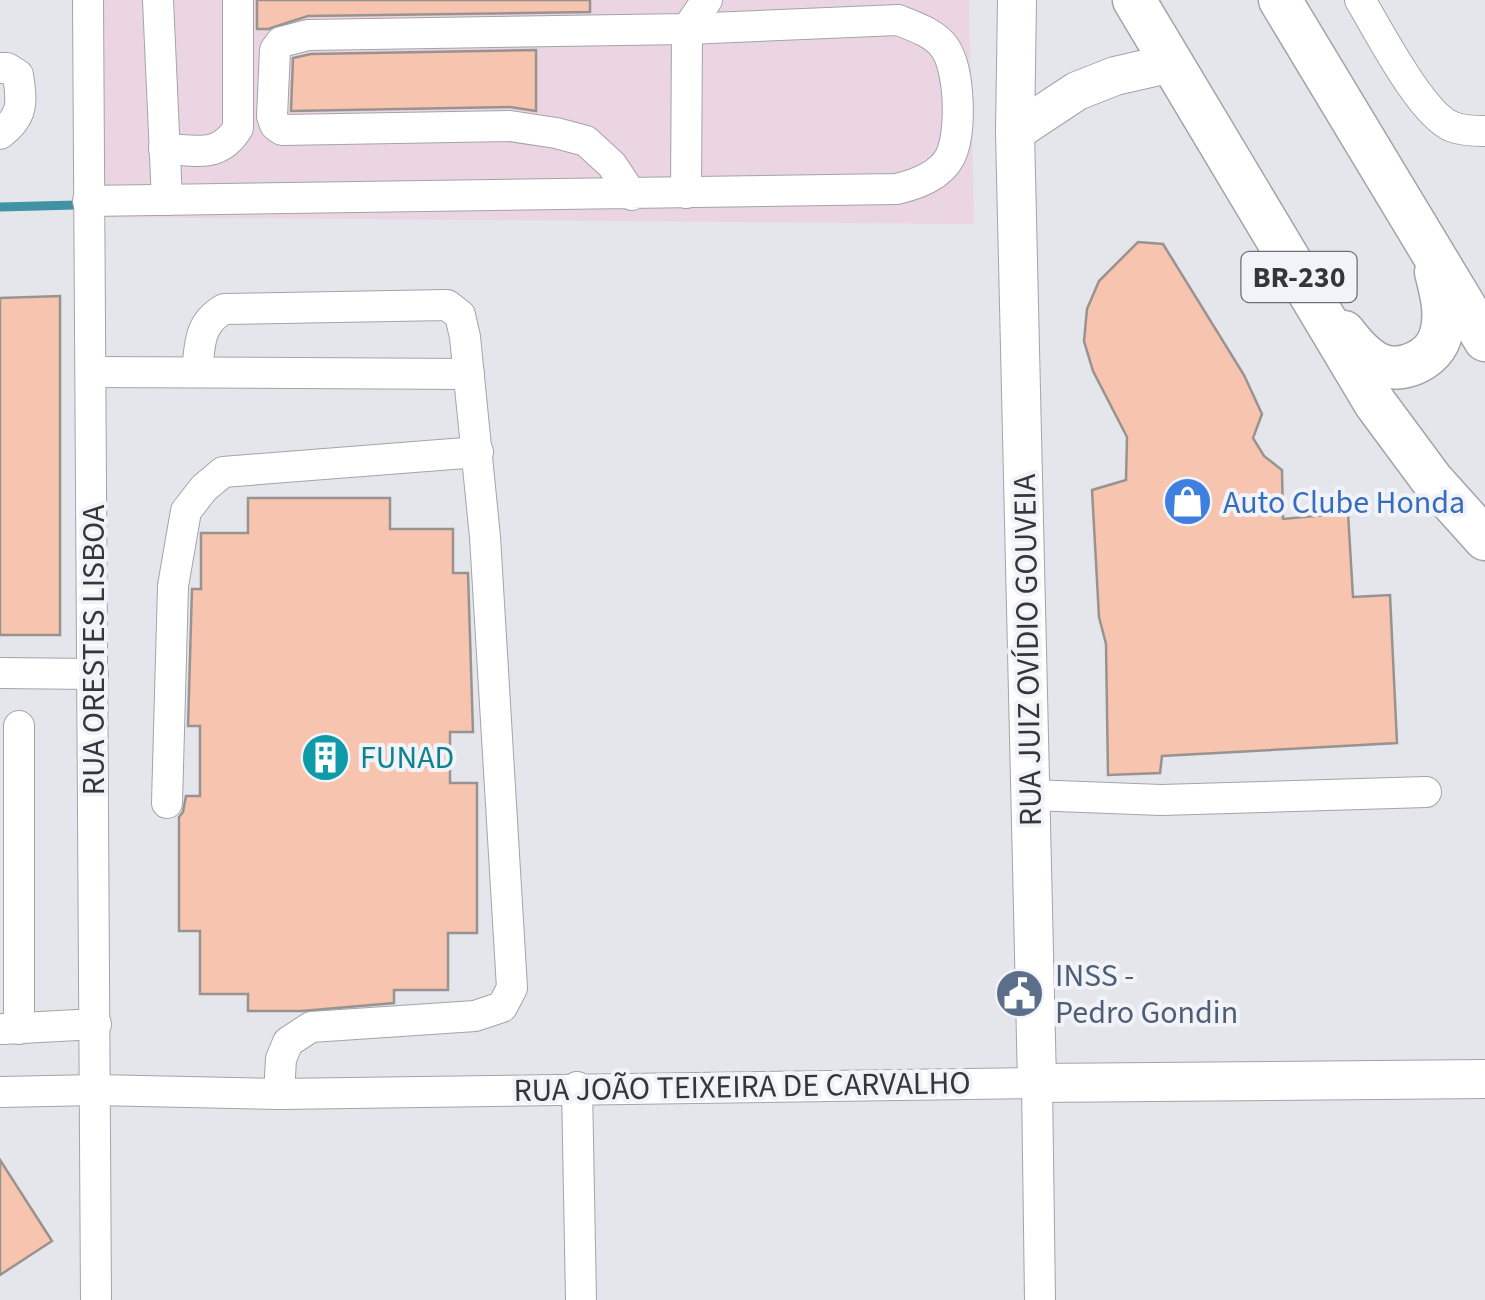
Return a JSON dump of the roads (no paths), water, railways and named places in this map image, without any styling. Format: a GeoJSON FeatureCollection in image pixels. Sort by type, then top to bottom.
{"type":"FeatureCollection","features":[{"type":"Feature","properties":{"kind":"highway","name":"BR-230"},"geometry":{"type":"LineString","coordinates":[[1134,0],[1375,403],[1432,480],[1485,539]]}},
{"type":"Feature","properties":{"kind":"highway"},"geometry":{"type":"LineString","coordinates":[[1280,0],[1485,340]]}},
{"type":"Feature","properties":{"kind":"highway"},"geometry":{"type":"LineString","coordinates":[[1297,273],[1356,348],[1375,363],[1410,364],[1433,350],[1441,337],[1443,320],[1437,276],[1420,230]]}},
{"type":"Feature","properties":{"kind":"main road","name":"RUA JUIZ OVÍDIO GOUVEIA"},"geometry":{"type":"LineString","coordinates":[[1016,0],[1015,132],[1038,1083]]}},
{"type":"Feature","properties":{"kind":"main road"},"geometry":{"type":"LineString","coordinates":[[1015,132],[1077,91],[1114,76],[1172,63]]}},
{"type":"Feature","properties":{"kind":"main road","name":"RUA JOÃO TEIXEIRA DE CARVALHO"},"geometry":{"type":"LineString","coordinates":[[1038,1083],[1485,1079]]}},
{"type":"Feature","properties":{"kind":"street","name":"RUA ORESTES LISBOA"},"geometry":{"type":"LineString","coordinates":[[88,0],[96,1300]]}},
{"type":"Feature","properties":{"kind":"street"},"geometry":{"type":"LineString","coordinates":[[158,0],[166,200]]}},
{"type":"Feature","properties":{"kind":"street"},"geometry":{"type":"LineString","coordinates":[[164,149],[215,150],[228,143],[238,128],[238,0]]}},
{"type":"Feature","properties":{"kind":"street"},"geometry":{"type":"LineString","coordinates":[[686,193],[686,29],[707,0]]}},
{"type":"Feature","properties":{"kind":"street"},"geometry":{"type":"LineString","coordinates":[[1360,0],[1436,117],[1452,127],[1485,131]]}},
{"type":"Feature","properties":{"kind":"street"},"geometry":{"type":"LineString","coordinates":[[88,202],[632,195],[897,189],[920,183],[949,158],[956,135],[956,83],[945,47],[925,31],[898,20],[686,29],[308,35],[281,42],[275,50],[272,116],[282,130],[510,126],[556,133],[586,141],[612,164],[632,195]]}},
{"type":"Feature","properties":{"kind":"street"},"geometry":{"type":"LineString","coordinates":[[0,68],[18,75],[22,103],[14,124],[0,134]]}},
{"type":"Feature","properties":{"kind":"street"},"geometry":{"type":"LineString","coordinates":[[197,372],[202,328],[210,317],[224,309],[447,306],[460,315],[478,452],[512,988],[502,1007],[475,1016],[312,1027],[288,1042],[281,1059],[279,1094]]}},
{"type":"Feature","properties":{"kind":"street"},"geometry":{"type":"LineString","coordinates":[[91,372],[469,374]]}},
{"type":"Feature","properties":{"kind":"street"},"geometry":{"type":"LineString","coordinates":[[167,802],[173,586],[186,511],[204,488],[224,472],[478,452]]}},
{"type":"Feature","properties":{"kind":"street"},"geometry":{"type":"LineString","coordinates":[[0,673],[93,674]]}},
{"type":"Feature","properties":{"kind":"street"},"geometry":{"type":"LineString","coordinates":[[19,726],[10,1029],[96,1024]]}},
{"type":"Feature","properties":{"kind":"street"},"geometry":{"type":"LineString","coordinates":[[1031,794],[1161,800],[1426,792]]}},
{"type":"Feature","properties":{"kind":"street","name":"RUA JOÃO TEIXEIRA DE CARVALHO"},"geometry":{"type":"LineString","coordinates":[[0,1092],[279,1094],[1038,1083]]}},
{"type":"Feature","properties":{"kind":"street","name":"RUA JUIZ OVÍDIO GOUVEIA"},"geometry":{"type":"LineString","coordinates":[[1038,1083],[1040,1300]]}},
{"type":"Feature","properties":{"kind":"street"},"geometry":{"type":"LineString","coordinates":[[577,1087],[581,1300]]}},
{"type":"Feature","properties":{"kind":"waterway"},"geometry":{"type":"LineString","coordinates":[[0,207],[76,205]]}},
{"type":"Feature","properties":{"kind":"place","name":"Auto Clube Honda"},"geometry":{"type":"Point","coordinates":[1188,502]}},
{"type":"Feature","properties":{"kind":"place","name":"FUNAD"},"geometry":{"type":"Point","coordinates":[325,757]}},
{"type":"Feature","properties":{"kind":"place","name":"INSS - Pedro Gondin"},"geometry":{"type":"Point","coordinates":[1020,993]}}]}
